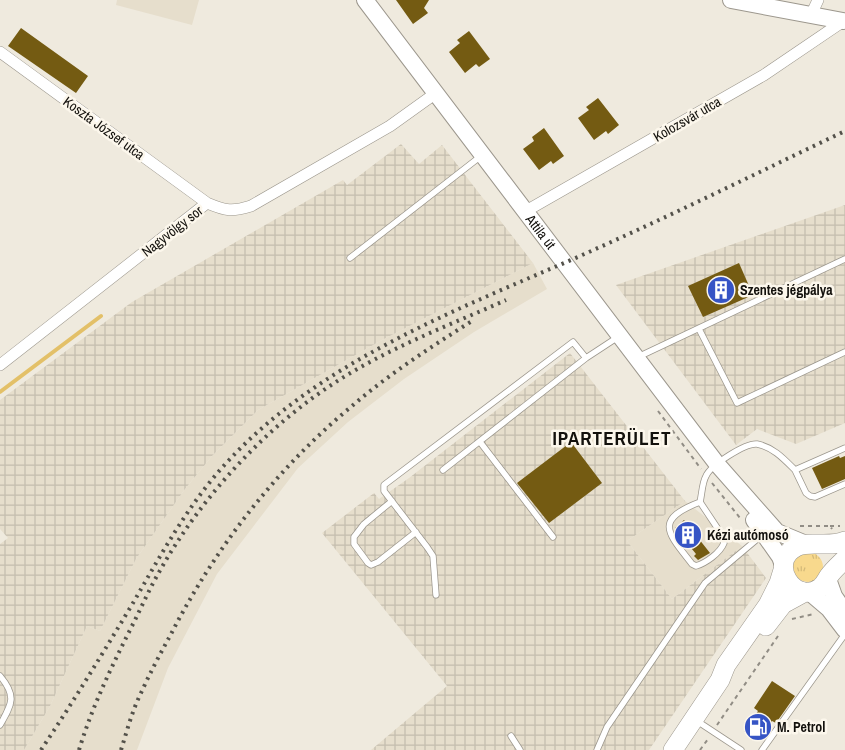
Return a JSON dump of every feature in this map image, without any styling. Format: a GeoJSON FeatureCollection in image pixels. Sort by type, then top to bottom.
{"type":"FeatureCollection","features":[{"type":"Feature","properties":{"kind":"main road","name":"Attila út"},"geometry":{"type":"LineString","coordinates":[[365,0],[717,464],[777,532],[810,544]]}},
{"type":"Feature","properties":{"kind":"main road"},"geometry":{"type":"LineString","coordinates":[[731,0],[814,8],[844,21]]}},
{"type":"Feature","properties":{"kind":"main road","name":"Attila út"},"geometry":{"type":"LineString","coordinates":[[717,464],[783,567]]}},
{"type":"Feature","properties":{"kind":"main road"},"geometry":{"type":"LineString","coordinates":[[720,680],[726,665],[768,605],[788,552],[794,548],[810,544],[834,544],[844,534]]}},
{"type":"Feature","properties":{"kind":"main road"},"geometry":{"type":"LineString","coordinates":[[810,544],[824,551],[828,556],[830,562],[829,577],[834,596],[845,612]]}},
{"type":"Feature","properties":{"kind":"main road"},"geometry":{"type":"LineString","coordinates":[[673,750],[720,680],[733,667],[783,604],[820,588],[845,559]]}},
{"type":"Feature","properties":{"kind":"main road"},"geometry":{"type":"LineString","coordinates":[[783,567],[788,582],[792,587],[807,592],[829,609],[845,630]]}},
{"type":"Feature","properties":{"kind":"street","name":"Kolozsvár utca"},"geometry":{"type":"LineString","coordinates":[[526,211],[764,75],[844,21]]}},
{"type":"Feature","properties":{"kind":"street","name":"Koszta József utca"},"geometry":{"type":"LineString","coordinates":[[0,52],[207,203]]}},
{"type":"Feature","properties":{"kind":"street","name":"Nagyvölgy sor"},"geometry":{"type":"LineString","coordinates":[[0,365],[207,203],[221,209],[235,211],[251,206],[390,126],[436,93]]}},
{"type":"Feature","properties":{"kind":"lane"},"geometry":{"type":"LineString","coordinates":[[350,258],[483,154]]}},
{"type":"Feature","properties":{"kind":"lane"},"geometry":{"type":"LineString","coordinates":[[636,358],[845,259]]}},
{"type":"Feature","properties":{"kind":"lane"},"geometry":{"type":"LineString","coordinates":[[700,329],[737,402],[845,352]]}},
{"type":"Feature","properties":{"kind":"lane"},"geometry":{"type":"LineString","coordinates":[[443,470],[586,358],[619,336]]}},
{"type":"Feature","properties":{"kind":"lane"},"geometry":{"type":"LineString","coordinates":[[436,595],[432,556],[384,491],[384,486],[573,342],[586,358]]}},
{"type":"Feature","properties":{"kind":"lane"},"geometry":{"type":"LineString","coordinates":[[480,442],[552,537]]}},
{"type":"Feature","properties":{"kind":"lane"},"geometry":{"type":"LineString","coordinates":[[700,502],[674,516],[668,525],[672,539],[692,564],[696,566],[701,565],[719,551],[724,543],[720,532],[700,502],[706,475],[717,464],[746,446],[756,444],[779,454],[795,470],[806,493],[810,496],[815,497],[845,484]]}},
{"type":"Feature","properties":{"kind":"lane"},"geometry":{"type":"LineString","coordinates":[[795,470],[845,448]]}},
{"type":"Feature","properties":{"kind":"lane"},"geometry":{"type":"LineString","coordinates":[[392,501],[364,524],[354,536],[354,544],[368,563],[375,564],[416,532]]}},
{"type":"Feature","properties":{"kind":"lane"},"geometry":{"type":"LineString","coordinates":[[597,750],[606,727],[706,583],[763,534]]}},
{"type":"Feature","properties":{"kind":"lane"},"geometry":{"type":"LineString","coordinates":[[762,750],[845,634]]}},
{"type":"Feature","properties":{"kind":"lane"},"geometry":{"type":"LineString","coordinates":[[0,676],[8,685],[11,701],[10,707],[0,725]]}},
{"type":"Feature","properties":{"kind":"lane"},"geometry":{"type":"LineString","coordinates":[[694,719],[741,750]]}},
{"type":"Feature","properties":{"kind":"lane"},"geometry":{"type":"LineString","coordinates":[[511,736],[520,750]]}},
{"type":"Feature","properties":{"kind":"path"},"geometry":{"type":"LineString","coordinates":[[830,526],[844,534]]}},
{"type":"Feature","properties":{"kind":"path"},"geometry":{"type":"LineString","coordinates":[[700,750],[778,635]]}},
{"type":"Feature","properties":{"kind":"shaded area"},"geometry":{"type":"Polygon","coordinates":[[[117,0],[199,0],[192,25],[116,5],[117,0]]]}},
{"type":"Feature","properties":{"kind":"shaded area"},"geometry":{"type":"Polygon","coordinates":[[[401,144],[419,164],[442,145],[533,263],[382,340],[258,410],[212,456],[185,489],[136,559],[100,631],[87,626],[50,706],[24,750],[0,750],[0,544],[8,538],[0,529],[0,400],[132,302],[343,180],[347,185],[401,144]]]}},
{"type":"Feature","properties":{"kind":"shaded area"},"geometry":{"type":"Polygon","coordinates":[[[845,205],[845,423],[796,444],[757,429],[736,445],[616,285],[845,205]]]}},
{"type":"Feature","properties":{"kind":"shaded area"},"geometry":{"type":"Polygon","coordinates":[[[533,263],[547,289],[474,332],[404,379],[348,422],[298,468],[217,574],[168,668],[137,750],[24,750],[50,706],[87,626],[100,631],[136,559],[185,489],[212,456],[258,410],[382,340],[533,263]]]}},
{"type":"Feature","properties":{"kind":"shaded area"},"geometry":{"type":"Polygon","coordinates":[[[570,353],[685,501],[627,541],[672,599],[742,546],[766,578],[649,750],[371,750],[447,686],[322,533],[374,493],[379,499],[409,478],[570,353]]]}},
{"type":"Feature","properties":{"kind":"shaded area"},"geometry":{"type":"Polygon","coordinates":[[[685,501],[742,546],[672,599],[627,541],[685,501]]]}},
{"type":"Feature","properties":{"kind":"green space"},"geometry":{"type":"Polygon","coordinates":[[[808,552],[819,556],[823,567],[819,578],[808,582],[797,578],[793,567],[797,556],[808,552]]]}},
{"type":"Feature","properties":{"kind":"building"},"geometry":{"type":"Polygon","coordinates":[[[396,0],[429,0],[424,8],[428,13],[413,24],[396,0]]]}},
{"type":"Feature","properties":{"kind":"building"},"geometry":{"type":"Polygon","coordinates":[[[21,28],[88,76],[76,93],[8,46],[21,28]]]}},
{"type":"Feature","properties":{"kind":"building"},"geometry":{"type":"Polygon","coordinates":[[[469,31],[490,59],[479,67],[476,64],[465,73],[449,52],[460,43],[457,40],[469,31]]]}},
{"type":"Feature","properties":{"kind":"building"},"geometry":{"type":"Polygon","coordinates":[[[598,98],[619,125],[608,134],[606,131],[594,140],[578,118],[589,110],[586,107],[598,98]]]}},
{"type":"Feature","properties":{"kind":"building"},"geometry":{"type":"Polygon","coordinates":[[[544,128],[564,156],[553,164],[551,161],[539,170],[523,149],[534,141],[532,137],[544,128]]]}},
{"type":"Feature","properties":{"kind":"building","name":"Szentes jégpálya"},"geometry":{"type":"Polygon","coordinates":[[[739,263],[753,295],[703,317],[688,286],[739,263]]]}},
{"type":"Feature","properties":{"kind":"building"},"geometry":{"type":"Polygon","coordinates":[[[571,442],[602,483],[549,523],[517,483],[571,442]]]}},
{"type":"Feature","properties":{"kind":"building"},"geometry":{"type":"Polygon","coordinates":[[[839,456],[840,458],[845,456],[845,479],[822,489],[812,468],[839,456]]]}},
{"type":"Feature","properties":{"kind":"building","name":"Kézi autómosó"},"geometry":{"type":"Polygon","coordinates":[[[684,520],[710,553],[698,560],[694,556],[696,554],[675,528],[684,520]]]}},
{"type":"Feature","properties":{"kind":"building"},"geometry":{"type":"Polygon","coordinates":[[[772,681],[795,696],[776,723],[772,721],[758,741],[744,731],[758,711],[754,708],[772,681]]]}},
{"type":"Feature","properties":{"kind":"waterway"},"geometry":{"type":"LineString","coordinates":[[0,392],[101,316]]}},
{"type":"Feature","properties":{"kind":"railway"},"geometry":{"type":"LineString","coordinates":[[41,750],[99,659],[177,528],[202,492],[230,459],[265,425],[303,395],[386,344],[430,322],[634,231],[845,131]]}},
{"type":"Feature","properties":{"kind":"railway"},"geometry":{"type":"LineString","coordinates":[[79,750],[102,688],[158,574],[194,518],[214,491],[237,466],[286,419],[312,398],[339,380],[379,357],[506,300]]}},
{"type":"Feature","properties":{"kind":"railway"},"geometry":{"type":"LineString","coordinates":[[121,750],[130,721],[151,671],[207,572],[249,512],[298,456],[324,430],[366,394],[395,372],[472,321]]}},
{"type":"Feature","properties":{"kind":"place","name":"Szentes jégpálya"},"geometry":{"type":"Point","coordinates":[721,290]}},
{"type":"Feature","properties":{"kind":"place","name":"Kézi autómosó"},"geometry":{"type":"Point","coordinates":[688,535]}},
{"type":"Feature","properties":{"kind":"place","name":"M. Petrol"},"geometry":{"type":"Point","coordinates":[758,727]}},
{"type":"Feature","properties":{"kind":"district","name":"IPARTERÜLET"},"geometry":{"type":"Point","coordinates":[612,438]}}]}
